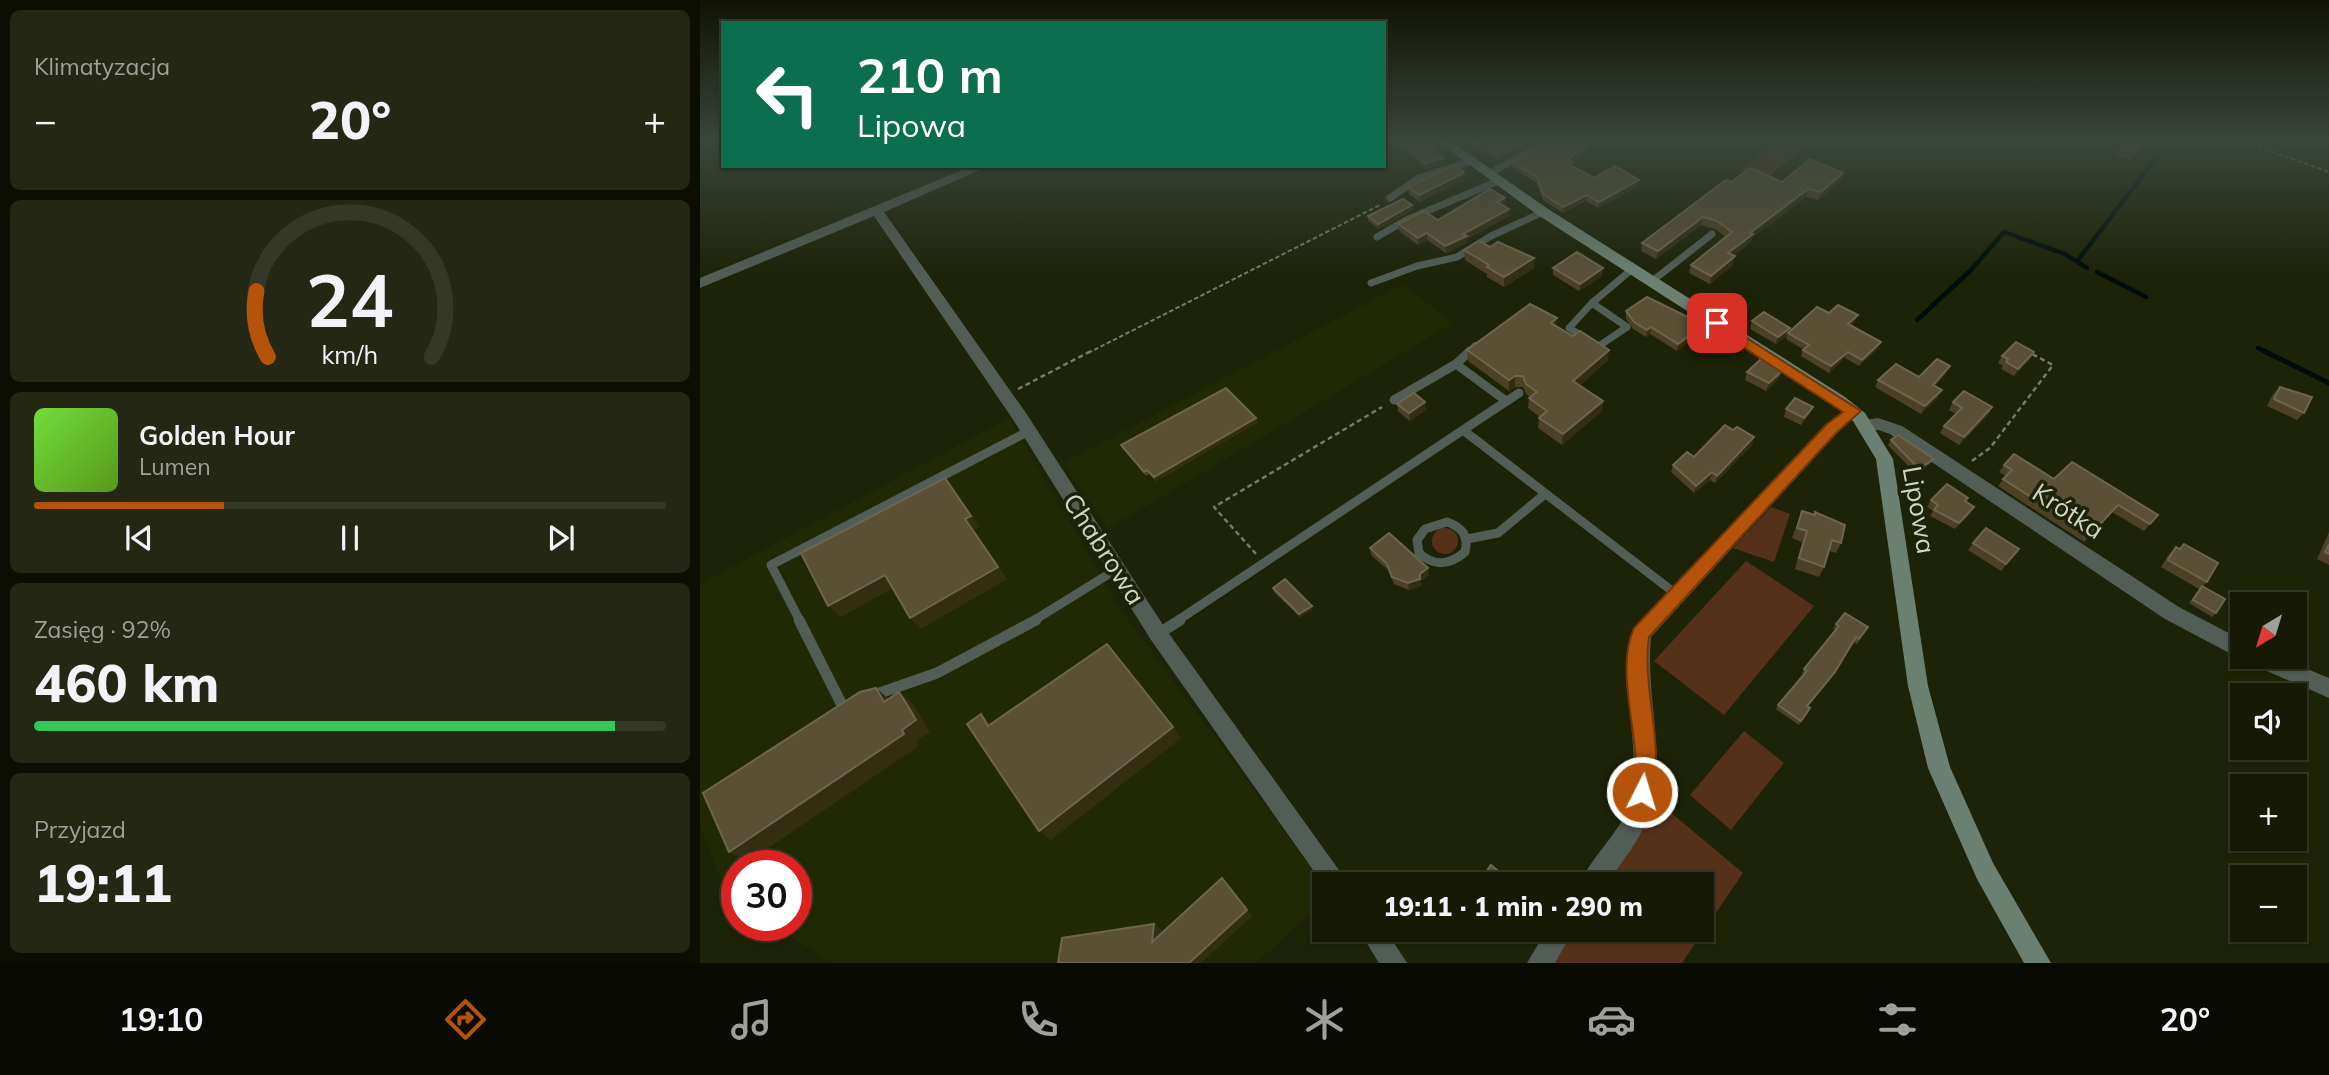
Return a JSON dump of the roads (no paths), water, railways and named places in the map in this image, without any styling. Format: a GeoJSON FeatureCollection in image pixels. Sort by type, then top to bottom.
{"type":"FeatureCollection","features":[{"type":"Feature","properties":{"kind":"street"},"geometry":{"type":"LineString","coordinates":[[700,283],[932,187]]}},
{"type":"Feature","properties":{"kind":"street","name":"Lipowa"},"geometry":{"type":"LineString","coordinates":[[1507,187],[1859,418],[1884,459],[1898,538],[1918,686],[1938,768],[1985,871],[2038,963]]}},
{"type":"Feature","properties":{"kind":"street","name":"Chabrowa"},"geometry":{"type":"LineString","coordinates":[[876,210],[1006,396],[1158,634],[1328,872]]}},
{"type":"Feature","properties":{"kind":"street"},"geometry":{"type":"LineString","coordinates":[[1600,872],[1637,815],[1646,770],[1636,660],[1641,634],[1832,428],[1859,418]]}},
{"type":"Feature","properties":{"kind":"street","name":"Krótka"},"geometry":{"type":"LineString","coordinates":[[1859,418],[1896,430],[2172,613],[2230,644]]}},
{"type":"Feature","properties":{"kind":"street"},"geometry":{"type":"LineString","coordinates":[[2284,669],[2329,688]]}},
{"type":"Feature","properties":{"kind":"street"},"geometry":{"type":"LineString","coordinates":[[1379,942],[1394,963]]}},
{"type":"Feature","properties":{"kind":"street"},"geometry":{"type":"LineString","coordinates":[[1540,963],[1554,942]]}},
{"type":"Feature","properties":{"kind":"lane"},"geometry":{"type":"LineString","coordinates":[[1390,198],[1406,187]]}},
{"type":"Feature","properties":{"kind":"lane"},"geometry":{"type":"LineString","coordinates":[[1377,237],[1412,216],[1478,193],[1484,187]]}},
{"type":"Feature","properties":{"kind":"lane"},"geometry":{"type":"LineString","coordinates":[[1371,283],[1417,266],[1457,257],[1491,236],[1543,212]]}},
{"type":"Feature","properties":{"kind":"lane"},"geometry":{"type":"LineString","coordinates":[[1651,282],[1712,234]]}},
{"type":"Feature","properties":{"kind":"lane"},"geometry":{"type":"LineString","coordinates":[[1569,328],[1592,303],[1631,270]]}},
{"type":"Feature","properties":{"kind":"lane"},"geometry":{"type":"LineString","coordinates":[[1558,322],[1599,346],[1627,327],[1592,303]]}},
{"type":"Feature","properties":{"kind":"lane"},"geometry":{"type":"LineString","coordinates":[[1394,400],[1456,364],[1488,337]]}},
{"type":"Feature","properties":{"kind":"lane"},"geometry":{"type":"LineString","coordinates":[[1456,364],[1506,401]]}},
{"type":"Feature","properties":{"kind":"lane"},"geometry":{"type":"LineString","coordinates":[[1158,634],[1262,561],[1519,393]]}},
{"type":"Feature","properties":{"kind":"lane"},"geometry":{"type":"LineString","coordinates":[[1463,430],[1676,594]]}},
{"type":"Feature","properties":{"kind":"lane"},"geometry":{"type":"LineString","coordinates":[[851,704],[771,565],[1029,431]]}},
{"type":"Feature","properties":{"kind":"lane"},"geometry":{"type":"LineString","coordinates":[[1467,539],[1498,533],[1545,494]]}},
{"type":"Feature","properties":{"kind":"lane"},"geometry":{"type":"LineString","coordinates":[[1439,523],[1454,524],[1467,539],[1465,552],[1446,564],[1424,558],[1417,546],[1425,528],[1439,523]]}},
{"type":"Feature","properties":{"kind":"lane"},"geometry":{"type":"LineString","coordinates":[[832,716],[851,704],[913,685],[969,659],[1117,569]]}},
{"type":"Feature","properties":{"kind":"waterway"},"geometry":{"type":"LineString","coordinates":[[2078,260],[2134,187]]}},
{"type":"Feature","properties":{"kind":"waterway"},"geometry":{"type":"LineString","coordinates":[[1917,320],[1971,270],[2004,232],[2065,254],[2087,268]]}},
{"type":"Feature","properties":{"kind":"waterway"},"geometry":{"type":"LineString","coordinates":[[2097,272],[2146,297]]}},
{"type":"Feature","properties":{"kind":"waterway"},"geometry":{"type":"LineString","coordinates":[[2258,348],[2264,351]]}},
{"type":"Feature","properties":{"kind":"waterway"},"geometry":{"type":"LineString","coordinates":[[2264,351],[2329,383]]}},
{"type":"Feature","properties":{"kind":"waterway"},"geometry":{"type":"LineString","coordinates":[[2264,351],[2268,353]]}}]}
